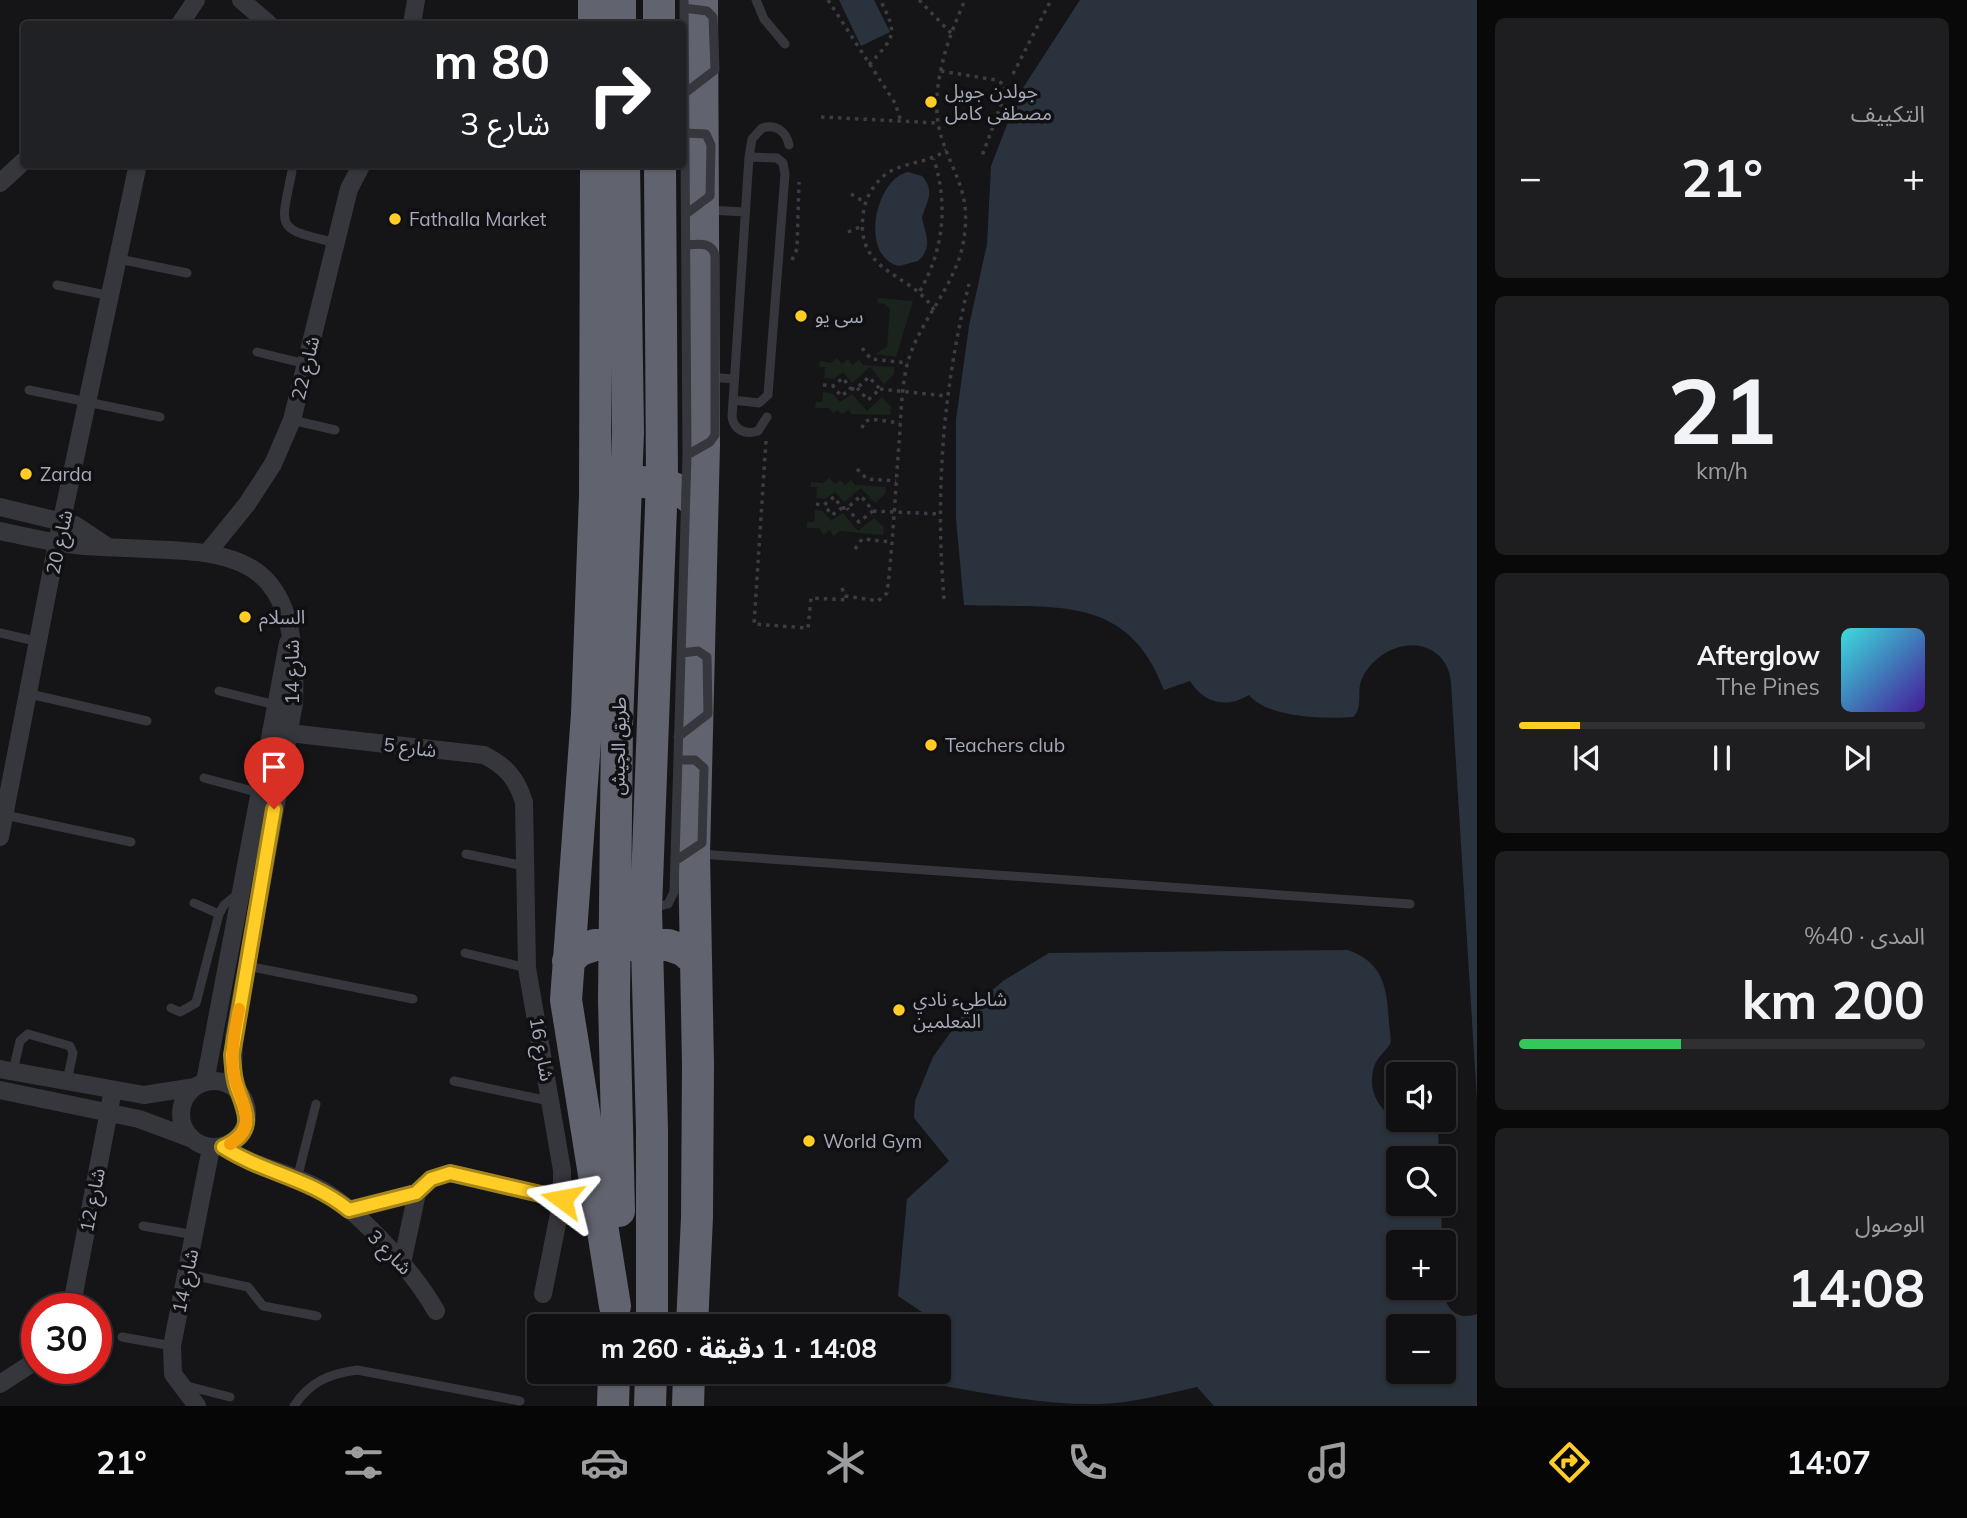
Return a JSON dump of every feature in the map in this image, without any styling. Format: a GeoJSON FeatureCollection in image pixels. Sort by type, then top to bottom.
{"type":"FeatureCollection","features":[{"type":"Feature","properties":{"kind":"highway"},"geometry":{"type":"LineString","coordinates":[[598,14],[620,0]]}},
{"type":"Feature","properties":{"kind":"highway"},"geometry":{"type":"LineString","coordinates":[[596,436],[604,448],[616,457],[662,468],[683,464],[695,450],[719,378],[694,212],[686,115]]}},
{"type":"Feature","properties":{"kind":"highway"},"geometry":{"type":"LineString","coordinates":[[596,168],[595,495],[587,714],[566,1000],[615,1314]]}},
{"type":"Feature","properties":{"kind":"highway","name":"طريق الجيش"},"geometry":{"type":"LineString","coordinates":[[615,1314],[619,1211],[614,1000],[617,725],[628,432],[624,168]]}},
{"type":"Feature","properties":{"kind":"highway","name":"طريق الجيش"},"geometry":{"type":"LineString","coordinates":[[652,1314],[653,1212],[646,909],[662,480],[660,168]]}},
{"type":"Feature","properties":{"kind":"highway"},"geometry":{"type":"LineString","coordinates":[[693,1314],[698,1092],[694,959],[684,857],[701,511],[695,450]]}},
{"type":"Feature","properties":{"kind":"highway"},"geometry":{"type":"LineString","coordinates":[[595,495],[621,485],[668,485],[691,497],[701,511]]}},
{"type":"Feature","properties":{"kind":"highway"},"geometry":{"type":"LineString","coordinates":[[568,961],[580,950],[595,945],[668,945],[683,950],[694,959]]}},
{"type":"Feature","properties":{"kind":"highway"},"geometry":{"type":"LineString","coordinates":[[613,1406],[614,1384]]}},
{"type":"Feature","properties":{"kind":"highway"},"geometry":{"type":"LineString","coordinates":[[650,1406],[651,1384]]}},
{"type":"Feature","properties":{"kind":"highway"},"geometry":{"type":"LineString","coordinates":[[688,1406],[689,1384]]}},
{"type":"Feature","properties":{"kind":"street"},"geometry":{"type":"LineString","coordinates":[[182,21],[196,0]]}},
{"type":"Feature","properties":{"kind":"street"},"geometry":{"type":"LineString","coordinates":[[412,21],[416,0]]}},
{"type":"Feature","properties":{"kind":"street"},"geometry":{"type":"LineString","coordinates":[[246,1],[266,21]]}},
{"type":"Feature","properties":{"kind":"street"},"geometry":{"type":"LineString","coordinates":[[1,186],[21,164]]}},
{"type":"Feature","properties":{"kind":"street","name":"شارع 20"},"geometry":{"type":"LineString","coordinates":[[0,837],[30,694],[57,543],[137,168]]}},
{"type":"Feature","properties":{"kind":"street","name":"شارع 22"},"geometry":{"type":"LineString","coordinates":[[208,552],[247,504],[274,464],[292,420],[349,189],[360,168]]}},
{"type":"Feature","properties":{"kind":"street"},"geometry":{"type":"LineString","coordinates":[[0,507],[63,521],[87,531],[108,547]]}},
{"type":"Feature","properties":{"kind":"street","name":"شارع 14"},"geometry":{"type":"LineString","coordinates":[[0,531],[57,543],[208,552],[240,561],[271,584],[283,603],[291,626],[296,665],[294,703],[279,731],[260,793],[200,1084]]}},
{"type":"Feature","properties":{"kind":"street","name":"شارع 14"},"geometry":{"type":"LineString","coordinates":[[238,1091],[232,1055],[279,731],[276,705],[291,626]]}},
{"type":"Feature","properties":{"kind":"street","name":"شارع 5"},"geometry":{"type":"LineString","coordinates":[[279,731],[484,755],[511,773],[524,802]]}},
{"type":"Feature","properties":{"kind":"street","name":"شارع 16"},"geometry":{"type":"LineString","coordinates":[[524,802],[527,968],[562,1170],[562,1199],[543,1294]]}},
{"type":"Feature","properties":{"kind":"street"},"geometry":{"type":"LineString","coordinates":[[0,1090],[152,1123],[217,1147],[233,1142],[247,1123],[245,1100],[238,1091],[217,1081],[144,1095],[7,1070]]}},
{"type":"Feature","properties":{"kind":"street"},"geometry":{"type":"LineString","coordinates":[[190,1138],[180,1118],[187,1095],[200,1084]]}},
{"type":"Feature","properties":{"kind":"street","name":"شارع 12"},"geometry":{"type":"LineString","coordinates":[[74,1293],[113,1090]]}},
{"type":"Feature","properties":{"kind":"street","name":"شارع 14"},"geometry":{"type":"LineString","coordinates":[[178,1384],[171,1364],[172,1346],[217,1147]]}},
{"type":"Feature","properties":{"kind":"street","name":"شارع 3"},"geometry":{"type":"LineString","coordinates":[[217,1147],[257,1166],[328,1193],[402,1263],[421,1285],[436,1311]]}},
{"type":"Feature","properties":{"kind":"street"},"geometry":{"type":"LineString","coordinates":[[349,1210],[416,1193],[431,1179],[450,1173],[562,1199]]}},
{"type":"Feature","properties":{"kind":"street"},"geometry":{"type":"LineString","coordinates":[[402,1263],[416,1193]]}},
{"type":"Feature","properties":{"kind":"street"},"geometry":{"type":"LineString","coordinates":[[0,1384],[21,1370]]}},
{"type":"Feature","properties":{"kind":"street"},"geometry":{"type":"LineString","coordinates":[[178,1384],[197,1406]]}},
{"type":"Feature","properties":{"kind":"lane"},"geometry":{"type":"LineString","coordinates":[[756,0],[764,19],[785,44]]}},
{"type":"Feature","properties":{"kind":"lane"},"geometry":{"type":"LineString","coordinates":[[677,6],[707,11],[713,17],[715,70],[686,92]]}},
{"type":"Feature","properties":{"kind":"lane"},"geometry":{"type":"LineString","coordinates":[[767,417],[758,431],[741,431],[733,422],[733,400],[719,378],[745,212],[749,157],[754,134],[767,127],[782,131],[789,145]]}},
{"type":"Feature","properties":{"kind":"lane"},"geometry":{"type":"LineString","coordinates":[[686,133],[706,134],[712,145],[710,196],[694,212]]}},
{"type":"Feature","properties":{"kind":"lane"},"geometry":{"type":"LineString","coordinates":[[646,909],[665,905],[672,900],[684,857],[678,737],[695,450],[686,245],[694,212],[686,142]]}},
{"type":"Feature","properties":{"kind":"lane"},"geometry":{"type":"LineString","coordinates":[[733,400],[759,403],[768,395],[785,174],[783,163],[777,158],[749,157]]}},
{"type":"Feature","properties":{"kind":"lane"},"geometry":{"type":"LineString","coordinates":[[292,171],[283,216],[285,226],[292,232],[336,243]]}},
{"type":"Feature","properties":{"kind":"lane"},"geometry":{"type":"LineString","coordinates":[[694,212],[745,212]]}},
{"type":"Feature","properties":{"kind":"lane"},"geometry":{"type":"LineString","coordinates":[[686,245],[705,244],[712,248],[715,256],[716,431],[712,441],[695,450]]}},
{"type":"Feature","properties":{"kind":"lane"},"geometry":{"type":"LineString","coordinates":[[119,259],[187,273]]}},
{"type":"Feature","properties":{"kind":"lane"},"geometry":{"type":"LineString","coordinates":[[57,285],[111,296]]}},
{"type":"Feature","properties":{"kind":"lane"},"geometry":{"type":"LineString","coordinates":[[257,352],[306,364]]}},
{"type":"Feature","properties":{"kind":"lane"},"geometry":{"type":"LineString","coordinates":[[29,390],[160,417]]}},
{"type":"Feature","properties":{"kind":"lane"},"geometry":{"type":"LineString","coordinates":[[292,420],[335,430]]}},
{"type":"Feature","properties":{"kind":"lane"},"geometry":{"type":"LineString","coordinates":[[0,633],[40,642]]}},
{"type":"Feature","properties":{"kind":"lane"},"geometry":{"type":"LineString","coordinates":[[678,737],[703,721],[709,710],[707,657],[698,651],[681,653]]}},
{"type":"Feature","properties":{"kind":"lane"},"geometry":{"type":"LineString","coordinates":[[219,691],[276,705]]}},
{"type":"Feature","properties":{"kind":"lane"},"geometry":{"type":"LineString","coordinates":[[30,694],[147,721]]}},
{"type":"Feature","properties":{"kind":"lane"},"geometry":{"type":"LineString","coordinates":[[678,760],[699,761],[704,768],[705,832],[702,843],[684,857]]}},
{"type":"Feature","properties":{"kind":"lane"},"geometry":{"type":"LineString","coordinates":[[204,779],[260,793]]}},
{"type":"Feature","properties":{"kind":"lane"},"geometry":{"type":"LineString","coordinates":[[5,815],[131,842]]}},
{"type":"Feature","properties":{"kind":"lane"},"geometry":{"type":"LineString","coordinates":[[466,854],[525,866]]}},
{"type":"Feature","properties":{"kind":"lane"},"geometry":{"type":"LineString","coordinates":[[684,857],[1410,904]]}},
{"type":"Feature","properties":{"kind":"lane"},"geometry":{"type":"LineString","coordinates":[[171,1009],[180,1012],[196,1003],[219,914],[232,897],[241,892]]}},
{"type":"Feature","properties":{"kind":"lane"},"geometry":{"type":"LineString","coordinates":[[194,904],[219,914]]}},
{"type":"Feature","properties":{"kind":"lane"},"geometry":{"type":"LineString","coordinates":[[465,953],[527,968]]}},
{"type":"Feature","properties":{"kind":"lane"},"geometry":{"type":"LineString","coordinates":[[247,966],[413,999]]}},
{"type":"Feature","properties":{"kind":"lane"},"geometry":{"type":"LineString","coordinates":[[7,1070],[20,1041],[28,1034],[70,1046],[73,1053],[68,1082]]}},
{"type":"Feature","properties":{"kind":"lane"},"geometry":{"type":"LineString","coordinates":[[454,1081],[551,1101]]}},
{"type":"Feature","properties":{"kind":"lane"},"geometry":{"type":"LineString","coordinates":[[298,1180],[316,1104]]}},
{"type":"Feature","properties":{"kind":"lane"},"geometry":{"type":"LineString","coordinates":[[143,1226],[195,1235]]}},
{"type":"Feature","properties":{"kind":"lane"},"geometry":{"type":"LineString","coordinates":[[187,1274],[244,1285],[252,1290],[263,1306],[317,1316]]}},
{"type":"Feature","properties":{"kind":"lane"},"geometry":{"type":"LineString","coordinates":[[122,1337],[172,1346]]}},
{"type":"Feature","properties":{"kind":"lane"},"geometry":{"type":"LineString","coordinates":[[294,1406],[310,1385],[332,1373],[357,1370],[520,1401]]}},
{"type":"Feature","properties":{"kind":"lane"},"geometry":{"type":"LineString","coordinates":[[178,1384],[230,1397]]}},
{"type":"Feature","properties":{"kind":"path"},"geometry":{"type":"LineString","coordinates":[[828,0],[895,103],[901,121]]}},
{"type":"Feature","properties":{"kind":"path"},"geometry":{"type":"LineString","coordinates":[[869,65],[893,33],[892,24],[880,0]]}},
{"type":"Feature","properties":{"kind":"path"},"geometry":{"type":"LineString","coordinates":[[919,0],[951,33]]}},
{"type":"Feature","properties":{"kind":"path"},"geometry":{"type":"LineString","coordinates":[[766,441],[754,624],[808,628],[811,598],[878,601],[886,596],[900,423],[908,363],[917,336],[956,270],[965,229],[963,189],[946,150],[939,123],[941,71],[951,33],[965,0]]}},
{"type":"Feature","properties":{"kind":"path"},"geometry":{"type":"LineString","coordinates":[[1013,74],[1051,0]]}},
{"type":"Feature","properties":{"kind":"path"},"geometry":{"type":"LineString","coordinates":[[941,71],[1000,80],[1005,85],[982,156]]}},
{"type":"Feature","properties":{"kind":"path"},"geometry":{"type":"LineString","coordinates":[[821,117],[939,123]]}},
{"type":"Feature","properties":{"kind":"path"},"geometry":{"type":"LineString","coordinates":[[934,310],[920,292],[881,268],[867,248],[862,226],[866,203],[886,174],[907,164],[933,159],[946,150]]}},
{"type":"Feature","properties":{"kind":"path"},"geometry":{"type":"LineString","coordinates":[[920,292],[934,264],[942,226],[941,188],[933,159]]}},
{"type":"Feature","properties":{"kind":"path"},"geometry":{"type":"LineString","coordinates":[[796,249],[800,191]]}},
{"type":"Feature","properties":{"kind":"path"},"geometry":{"type":"LineString","coordinates":[[851,194],[866,203]]}},
{"type":"Feature","properties":{"kind":"path"},"geometry":{"type":"LineString","coordinates":[[848,232],[862,226]]}},
{"type":"Feature","properties":{"kind":"path"},"geometry":{"type":"LineString","coordinates":[[944,599],[939,513],[946,396],[969,284]]}},
{"type":"Feature","properties":{"kind":"path"},"geometry":{"type":"LineString","coordinates":[[862,348],[871,359],[908,363]]}},
{"type":"Feature","properties":{"kind":"path"},"geometry":{"type":"LineString","coordinates":[[824,385],[833,386],[841,396],[851,388],[857,388],[869,377],[880,389],[946,396]]}},
{"type":"Feature","properties":{"kind":"path"},"geometry":{"type":"LineString","coordinates":[[833,386],[843,378],[851,388]]}},
{"type":"Feature","properties":{"kind":"path"},"geometry":{"type":"LineString","coordinates":[[857,388],[868,400],[880,389]]}},
{"type":"Feature","properties":{"kind":"path"},"geometry":{"type":"LineString","coordinates":[[862,428],[864,422],[871,419],[900,423]]}},
{"type":"Feature","properties":{"kind":"path"},"geometry":{"type":"LineString","coordinates":[[857,469],[867,479],[896,481]]}},
{"type":"Feature","properties":{"kind":"path"},"geometry":{"type":"LineString","coordinates":[[824,505],[832,515],[861,496],[873,510]]}},
{"type":"Feature","properties":{"kind":"path"},"geometry":{"type":"LineString","coordinates":[[816,504],[824,505],[834,498],[859,522],[873,510],[939,513]]}},
{"type":"Feature","properties":{"kind":"path"},"geometry":{"type":"LineString","coordinates":[[855,548],[862,539],[892,542]]}},
{"type":"Feature","properties":{"kind":"path"},"geometry":{"type":"LineString","coordinates":[[842,588],[850,599]]}},
{"type":"Feature","properties":{"kind":"shaded area"},"geometry":{"type":"Polygon","coordinates":[[[878,298],[913,301],[896,357],[875,354],[887,347],[890,309],[885,304],[877,303],[878,298]]]}},
{"type":"Feature","properties":{"kind":"shaded area"},"geometry":{"type":"Polygon","coordinates":[[[837,358],[842,364],[848,359],[852,365],[859,360],[863,365],[894,367],[894,374],[884,384],[870,367],[852,383],[843,372],[834,379],[824,378],[825,367],[819,367],[820,361],[831,363],[837,358]]]}},
{"type":"Feature","properties":{"kind":"shaded area"},"geometry":{"type":"Polygon","coordinates":[[[823,392],[832,393],[840,402],[852,394],[867,411],[882,397],[891,407],[890,415],[851,414],[849,410],[842,414],[838,410],[833,413],[829,408],[815,408],[816,402],[822,402],[823,392]]]}},
{"type":"Feature","properties":{"kind":"shaded area"},"geometry":{"type":"Polygon","coordinates":[[[829,478],[835,484],[840,480],[845,485],[851,480],[855,485],[886,487],[885,494],[875,503],[861,488],[844,502],[835,492],[825,499],[816,498],[817,487],[811,487],[811,482],[823,483],[829,478]]]}},
{"type":"Feature","properties":{"kind":"shaded area"},"geometry":{"type":"Polygon","coordinates":[[[815,510],[823,511],[831,521],[843,513],[858,531],[874,518],[884,527],[883,535],[840,531],[834,536],[829,530],[824,535],[819,528],[807,528],[807,522],[814,522],[815,510]]]}},
{"type":"Feature","properties":{"kind":"water"},"geometry":{"type":"Polygon","coordinates":[[[839,0],[874,0],[890,32],[861,46],[839,0]]]}},
{"type":"Feature","properties":{"kind":"water"},"geometry":{"type":"Polygon","coordinates":[[[1080,0],[1477,0],[1477,1101],[1451,683],[1448,669],[1441,658],[1433,651],[1413,645],[1391,650],[1366,671],[1360,685],[1358,710],[1353,717],[1297,715],[1269,708],[1249,695],[1232,702],[1216,702],[1202,694],[1190,681],[1164,690],[1148,658],[1130,636],[1108,621],[1083,612],[1027,606],[964,605],[956,519],[956,420],[969,326],[987,244],[991,166],[1019,94],[1080,0]]]}},
{"type":"Feature","properties":{"kind":"water"},"geometry":{"type":"Polygon","coordinates":[[[908,172],[922,176],[928,187],[929,197],[922,218],[927,246],[918,261],[899,266],[886,259],[879,248],[875,233],[876,218],[887,188],[897,177],[908,172]]]}},
{"type":"Feature","properties":{"kind":"water"},"geometry":{"type":"Polygon","coordinates":[[[1348,950],[1369,962],[1385,988],[1391,1039],[1374,1067],[1372,1085],[1375,1097],[1386,1111],[1386,1132],[1438,1132],[1439,1146],[1386,1146],[1386,1216],[1441,1216],[1442,1230],[1386,1230],[1386,1300],[1446,1300],[1457,1314],[1477,1314],[1477,1406],[1214,1406],[1197,1387],[1125,1402],[1061,1403],[1022,1399],[942,1384],[951,1384],[951,1314],[925,1314],[898,1296],[907,1199],[949,1161],[914,1118],[915,1101],[933,1057],[962,1016],[1003,981],[1049,953],[1348,950]]]}},
{"type":"Feature","properties":{"kind":"slow traffic"},"geometry":{"type":"LineString","coordinates":[[230,1144],[242,1134],[247,1123],[245,1100],[238,1091],[233,1073],[232,1055],[239,1009]]}},
{"type":"Feature","properties":{"kind":"place","name":"جولدن جويل مصطفى كامل"},"geometry":{"type":"Point","coordinates":[931,102]}},
{"type":"Feature","properties":{"kind":"place","name":"Fathalla Market"},"geometry":{"type":"Point","coordinates":[395,219]}},
{"type":"Feature","properties":{"kind":"place","name":"سى يو"},"geometry":{"type":"Point","coordinates":[801,316]}},
{"type":"Feature","properties":{"kind":"place","name":"Zarda"},"geometry":{"type":"Point","coordinates":[26,474]}},
{"type":"Feature","properties":{"kind":"place","name":"السلام"},"geometry":{"type":"Point","coordinates":[245,617]}},
{"type":"Feature","properties":{"kind":"place","name":"Teachers club"},"geometry":{"type":"Point","coordinates":[931,745]}},
{"type":"Feature","properties":{"kind":"place","name":"شاطيء نادي المعلمين"},"geometry":{"type":"Point","coordinates":[899,1010]}},
{"type":"Feature","properties":{"kind":"place","name":"World Gym"},"geometry":{"type":"Point","coordinates":[809,1141]}},
{"type":"Feature","properties":{"kind":"route"},"geometry":{"type":"LineString","coordinates":[[274,809],[232,1055],[238,1091],[245,1100],[247,1123],[242,1134],[223,1147],[257,1166],[312,1184],[349,1210],[416,1193],[431,1179],[450,1173],[562,1199]]}}]}
